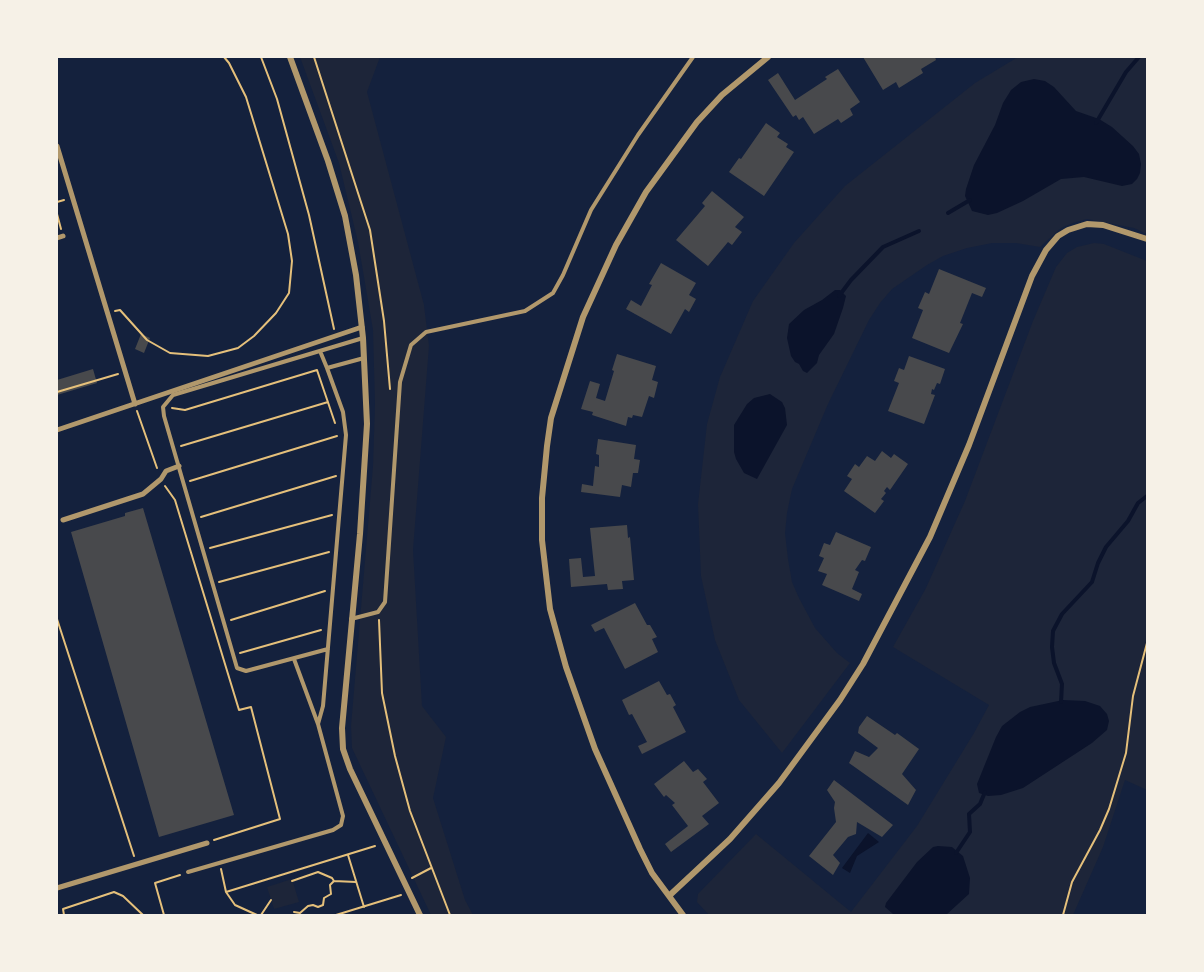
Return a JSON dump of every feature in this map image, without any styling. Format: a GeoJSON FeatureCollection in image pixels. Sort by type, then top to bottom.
{"type":"FeatureCollection","features":[{"type":"Feature","properties":{"kind":"street"},"geometry":{"type":"LineString","coordinates":[[290,57],[328,160],[345,216],[356,275],[363,338],[367,424],[360,534],[342,728],[343,750],[420,915]]}},
{"type":"Feature","properties":{"kind":"street"},"geometry":{"type":"LineString","coordinates":[[683,915],[652,873],[595,749],[560,648],[550,609],[542,540],[542,498],[547,446],[551,418],[583,317],[616,245],[646,192],[697,122],[722,95],[768,57]]}},
{"type":"Feature","properties":{"kind":"street"},"geometry":{"type":"LineString","coordinates":[[57,146],[135,404]]}},
{"type":"Feature","properties":{"kind":"street"},"geometry":{"type":"LineString","coordinates":[[670,896],[730,839],[779,783],[840,700],[863,664],[930,537],[969,445],[1032,276],[1046,250],[1058,236],[1068,230],[1088,224],[1103,225],[1147,239]]}},
{"type":"Feature","properties":{"kind":"street"},"geometry":{"type":"LineString","coordinates":[[57,430],[362,327]]}},
{"type":"Feature","properties":{"kind":"street"},"geometry":{"type":"LineString","coordinates":[[63,520],[143,494],[166,471],[178,466]]}},
{"type":"Feature","properties":{"kind":"street"},"geometry":{"type":"LineString","coordinates":[[57,888],[207,843]]}},
{"type":"Feature","properties":{"kind":"lane"},"geometry":{"type":"LineString","coordinates":[[351,619],[378,612],[385,602],[400,382],[411,345],[426,332],[525,311],[553,293],[591,210],[638,135],[693,57]]}},
{"type":"Feature","properties":{"kind":"lane"},"geometry":{"type":"LineString","coordinates":[[328,649],[246,671],[237,668],[173,449],[163,407],[173,395],[363,338]]}},
{"type":"Feature","properties":{"kind":"lane"},"geometry":{"type":"LineString","coordinates":[[318,724],[323,706],[346,435],[343,412],[320,351]]}},
{"type":"Feature","properties":{"kind":"lane"},"geometry":{"type":"LineString","coordinates":[[327,368],[364,358]]}},
{"type":"Feature","properties":{"kind":"lane"},"geometry":{"type":"LineString","coordinates":[[188,872],[333,830],[341,825],[343,816],[318,724],[294,659]]}},
{"type":"Feature","properties":{"kind":"path"},"geometry":{"type":"LineString","coordinates":[[107,313],[120,310],[147,340],[170,352],[208,356],[238,348],[254,336],[276,313],[289,293],[292,261],[288,234],[246,97],[230,63],[224,57]]}},
{"type":"Feature","properties":{"kind":"path"},"geometry":{"type":"LineString","coordinates":[[261,57],[278,99],[309,215],[335,338]]}},
{"type":"Feature","properties":{"kind":"path"},"geometry":{"type":"LineString","coordinates":[[57,214],[60,237]]}},
{"type":"Feature","properties":{"kind":"path"},"geometry":{"type":"LineString","coordinates":[[163,407],[185,410],[317,370],[337,427]]}},
{"type":"Feature","properties":{"kind":"path"},"geometry":{"type":"LineString","coordinates":[[57,392],[125,372]]}},
{"type":"Feature","properties":{"kind":"path"},"geometry":{"type":"LineString","coordinates":[[173,449],[328,402]]}},
{"type":"Feature","properties":{"kind":"path"},"geometry":{"type":"LineString","coordinates":[[135,404],[160,479],[175,500],[239,710],[251,707],[280,819],[207,843]]}},
{"type":"Feature","properties":{"kind":"path"},"geometry":{"type":"LineString","coordinates":[[183,483],[339,435]]}},
{"type":"Feature","properties":{"kind":"path"},"geometry":{"type":"LineString","coordinates":[[182,522],[336,476],[337,467]]}},
{"type":"Feature","properties":{"kind":"path"},"geometry":{"type":"LineString","coordinates":[[191,554],[332,515],[333,506]]}},
{"type":"Feature","properties":{"kind":"path"},"geometry":{"type":"LineString","coordinates":[[201,587],[329,552],[330,544]]}},
{"type":"Feature","properties":{"kind":"path"},"geometry":{"type":"LineString","coordinates":[[224,622],[326,591],[326,583]]}},
{"type":"Feature","properties":{"kind":"path"},"geometry":{"type":"LineString","coordinates":[[57,619],[137,865]]}},
{"type":"Feature","properties":{"kind":"path"},"geometry":{"type":"LineString","coordinates":[[234,655],[322,630]]}},
{"type":"Feature","properties":{"kind":"path"},"geometry":{"type":"LineString","coordinates":[[380,630],[382,693],[395,756],[410,811],[450,915]]}},
{"type":"Feature","properties":{"kind":"path"},"geometry":{"type":"LineString","coordinates":[[1064,915],[1072,882],[1100,830],[1126,753],[1134,696],[1147,643]]}},
{"type":"Feature","properties":{"kind":"path"},"geometry":{"type":"LineString","coordinates":[[226,892],[386,843]]}},
{"type":"Feature","properties":{"kind":"path"},"geometry":{"type":"LineString","coordinates":[[348,854],[364,907]]}},
{"type":"Feature","properties":{"kind":"path"},"geometry":{"type":"LineString","coordinates":[[220,863],[226,892],[235,905],[259,915],[271,900]]}},
{"type":"Feature","properties":{"kind":"path"},"geometry":{"type":"LineString","coordinates":[[404,881],[432,868]]}},
{"type":"Feature","properties":{"kind":"path"},"geometry":{"type":"LineString","coordinates":[[164,915],[155,883],[188,872]]}},
{"type":"Feature","properties":{"kind":"path"},"geometry":{"type":"LineString","coordinates":[[292,881],[318,872],[332,878],[333,881],[356,882]]}},
{"type":"Feature","properties":{"kind":"path"},"geometry":{"type":"LineString","coordinates":[[294,912],[300,913],[308,906],[323,905],[324,898],[331,894],[330,885],[333,881]]}},
{"type":"Feature","properties":{"kind":"path"},"geometry":{"type":"LineString","coordinates":[[64,915],[63,909],[114,892],[123,896],[143,915]]}},
{"type":"Feature","properties":{"kind":"path"},"geometry":{"type":"LineString","coordinates":[[336,915],[410,893]]}},
{"type":"Feature","properties":{"kind":"shaded area"},"geometry":{"type":"Polygon","coordinates":[[[300,57],[380,57],[367,92],[424,305],[429,346],[413,550],[422,706],[446,737],[433,798],[465,900],[473,915],[431,915],[352,748],[351,726],[373,466],[375,404],[373,330],[358,242],[339,163],[300,57]]]}},
{"type":"Feature","properties":{"kind":"shaded area"},"geometry":{"type":"Polygon","coordinates":[[[1018,57],[1147,57],[1147,234],[1134,228],[1087,219],[1061,228],[1040,247],[1016,243],[992,243],[967,248],[943,256],[927,265],[892,289],[880,303],[869,320],[828,404],[792,489],[785,533],[792,582],[799,598],[815,628],[837,653],[850,663],[782,753],[739,700],[715,640],[701,576],[698,504],[707,424],[720,377],[753,301],[794,243],[845,186],[975,83],[1018,57]]]}},
{"type":"Feature","properties":{"kind":"shaded area"},"geometry":{"type":"Polygon","coordinates":[[[1034,79],[1045,81],[1054,87],[1076,111],[1099,119],[1112,127],[1139,154],[1140,173],[1132,184],[1122,186],[1084,177],[1061,179],[997,213],[988,215],[972,211],[965,196],[966,189],[974,165],[995,125],[1003,103],[1011,90],[1021,82],[1034,79]]]}},
{"type":"Feature","properties":{"kind":"shaded area"},"geometry":{"type":"Polygon","coordinates":[[[1094,243],[1104,244],[1147,261],[1147,790],[1125,780],[1103,847],[1073,915],[709,915],[697,902],[698,894],[756,834],[851,912],[917,826],[974,733],[989,705],[893,647],[926,588],[965,501],[1033,321],[1056,267],[1067,253],[1077,247],[1094,243]]]}},
{"type":"Feature","properties":{"kind":"shaded area"},"geometry":{"type":"Polygon","coordinates":[[[835,290],[840,290],[846,296],[843,308],[834,334],[819,355],[817,363],[807,373],[791,356],[787,338],[789,324],[804,310],[835,290]]]}},
{"type":"Feature","properties":{"kind":"shaded area"},"geometry":{"type":"Polygon","coordinates":[[[770,394],[782,402],[787,425],[757,479],[744,473],[736,459],[734,425],[747,404],[754,398],[770,394]]]}},
{"type":"Feature","properties":{"kind":"shaded area"},"geometry":{"type":"Polygon","coordinates":[[[1063,700],[1085,701],[1100,706],[1107,714],[1109,721],[1107,730],[1092,743],[1023,788],[1001,795],[988,796],[979,793],[977,784],[1002,726],[1030,707],[1063,700]]]}},
{"type":"Feature","properties":{"kind":"shaded area"},"geometry":{"type":"Polygon","coordinates":[[[868,833],[879,842],[857,856],[850,873],[842,868],[868,833]]]}},
{"type":"Feature","properties":{"kind":"shaded area"},"geometry":{"type":"Polygon","coordinates":[[[933,847],[952,847],[963,856],[970,878],[969,894],[946,915],[893,914],[885,907],[886,903],[917,862],[933,847]]]}},
{"type":"Feature","properties":{"kind":"shaded area"},"geometry":{"type":"Polygon","coordinates":[[[292,879],[299,902],[274,909],[267,887],[292,879]]]}},
{"type":"Feature","properties":{"kind":"building"},"geometry":{"type":"Polygon","coordinates":[[[863,57],[935,57],[936,60],[921,69],[923,73],[899,88],[896,82],[883,90],[863,57]]]}},
{"type":"Feature","properties":{"kind":"building"},"geometry":{"type":"Polygon","coordinates":[[[838,69],[860,102],[850,109],[853,115],[841,123],[838,119],[814,134],[803,117],[799,120],[796,115],[793,117],[768,80],[778,73],[795,100],[838,69]]]}},
{"type":"Feature","properties":{"kind":"building"},"geometry":{"type":"Polygon","coordinates":[[[766,123],[780,133],[777,137],[788,144],[786,147],[794,152],[764,196],[729,172],[766,123]]]}},
{"type":"Feature","properties":{"kind":"building"},"geometry":{"type":"Polygon","coordinates":[[[712,191],[744,217],[735,227],[742,232],[732,245],[728,242],[708,266],[676,240],[705,206],[702,203],[712,191]]]}},
{"type":"Feature","properties":{"kind":"building"},"geometry":{"type":"Polygon","coordinates":[[[661,263],[696,283],[689,295],[696,299],[689,312],[685,309],[671,334],[626,309],[631,300],[641,306],[652,285],[649,284],[661,263]]]}},
{"type":"Feature","properties":{"kind":"building"},"geometry":{"type":"Polygon","coordinates":[[[939,269],[986,288],[982,297],[972,293],[960,323],[963,324],[949,353],[912,338],[923,310],[918,308],[925,292],[929,294],[939,269]]]}},
{"type":"Feature","properties":{"kind":"building"},"geometry":{"type":"Polygon","coordinates":[[[141,334],[150,338],[144,353],[135,349],[141,334]]]}},
{"type":"Feature","properties":{"kind":"building"},"geometry":{"type":"Polygon","coordinates":[[[617,354],[656,366],[652,380],[658,382],[654,398],[649,396],[642,417],[633,415],[632,418],[628,417],[626,426],[581,409],[590,381],[600,384],[596,398],[605,401],[617,354]]]}},
{"type":"Feature","properties":{"kind":"building"},"geometry":{"type":"Polygon","coordinates":[[[909,356],[945,369],[940,384],[937,383],[934,390],[932,389],[931,394],[935,395],[924,424],[888,411],[899,383],[894,381],[899,368],[904,370],[909,356]]]}},
{"type":"Feature","properties":{"kind":"building"},"geometry":{"type":"Polygon","coordinates":[[[93,369],[97,383],[57,395],[57,380],[93,369]]]}},
{"type":"Feature","properties":{"kind":"building"},"geometry":{"type":"Polygon","coordinates":[[[598,439],[636,445],[634,459],[640,460],[638,473],[633,473],[631,487],[622,485],[620,497],[581,492],[582,484],[593,486],[595,466],[599,467],[599,455],[596,454],[598,439]]]}},
{"type":"Feature","properties":{"kind":"building"},"geometry":{"type":"Polygon","coordinates":[[[882,451],[891,458],[894,454],[908,464],[890,490],[887,487],[884,491],[886,493],[881,499],[884,501],[875,513],[844,491],[852,479],[847,476],[855,464],[859,467],[867,456],[875,461],[882,451]]]}},
{"type":"Feature","properties":{"kind":"building"},"geometry":{"type":"Polygon","coordinates":[[[143,508],[234,815],[159,837],[71,532],[125,516],[125,513],[143,508]]]}},
{"type":"Feature","properties":{"kind":"building"},"geometry":{"type":"Polygon","coordinates":[[[627,525],[634,580],[622,581],[623,589],[608,590],[607,584],[571,587],[569,559],[581,558],[583,577],[595,576],[590,528],[627,525]]]}},
{"type":"Feature","properties":{"kind":"building"},"geometry":{"type":"Polygon","coordinates":[[[836,532],[871,547],[865,561],[862,560],[855,570],[859,572],[852,589],[862,594],[859,601],[822,585],[827,574],[818,571],[824,558],[819,556],[824,543],[830,545],[836,532]]]}},
{"type":"Feature","properties":{"kind":"building"},"geometry":{"type":"Polygon","coordinates":[[[635,603],[647,625],[650,625],[657,637],[652,639],[658,652],[625,669],[604,628],[595,632],[591,625],[635,603]]]}},
{"type":"Feature","properties":{"kind":"building"},"geometry":{"type":"Polygon","coordinates":[[[659,681],[676,705],[673,707],[686,732],[642,754],[638,746],[647,742],[622,700],[659,681]]]}},
{"type":"Feature","properties":{"kind":"building"},"geometry":{"type":"Polygon","coordinates":[[[867,716],[919,749],[902,774],[916,790],[908,805],[849,763],[855,751],[869,757],[878,748],[858,733],[859,727],[867,716]]]}},
{"type":"Feature","properties":{"kind":"building"},"geometry":{"type":"Polygon","coordinates":[[[684,761],[693,772],[698,769],[707,779],[703,782],[719,803],[702,816],[709,824],[671,852],[665,844],[688,826],[672,805],[675,803],[666,795],[664,797],[654,784],[684,761]]]}},
{"type":"Feature","properties":{"kind":"building"},"geometry":{"type":"Polygon","coordinates":[[[834,780],[893,825],[882,837],[857,822],[856,834],[848,837],[833,855],[840,863],[833,875],[809,856],[836,822],[835,802],[827,790],[834,780]]]}},
{"type":"Feature","properties":{"kind":"waterway"},"geometry":{"type":"LineString","coordinates":[[1096,123],[1126,72],[1139,57]]}},
{"type":"Feature","properties":{"kind":"waterway"},"geometry":{"type":"LineString","coordinates":[[948,213],[970,200]]}},
{"type":"Feature","properties":{"kind":"waterway"},"geometry":{"type":"LineString","coordinates":[[839,296],[883,247],[919,231]]}},
{"type":"Feature","properties":{"kind":"waterway"},"geometry":{"type":"LineString","coordinates":[[1061,702],[1062,684],[1054,663],[1053,631],[1062,614],[1092,582],[1106,547],[1128,521],[1138,503],[1147,496]]}},
{"type":"Feature","properties":{"kind":"waterway"},"geometry":{"type":"LineString","coordinates":[[956,853],[970,832],[969,814],[980,804],[985,792]]}}]}
